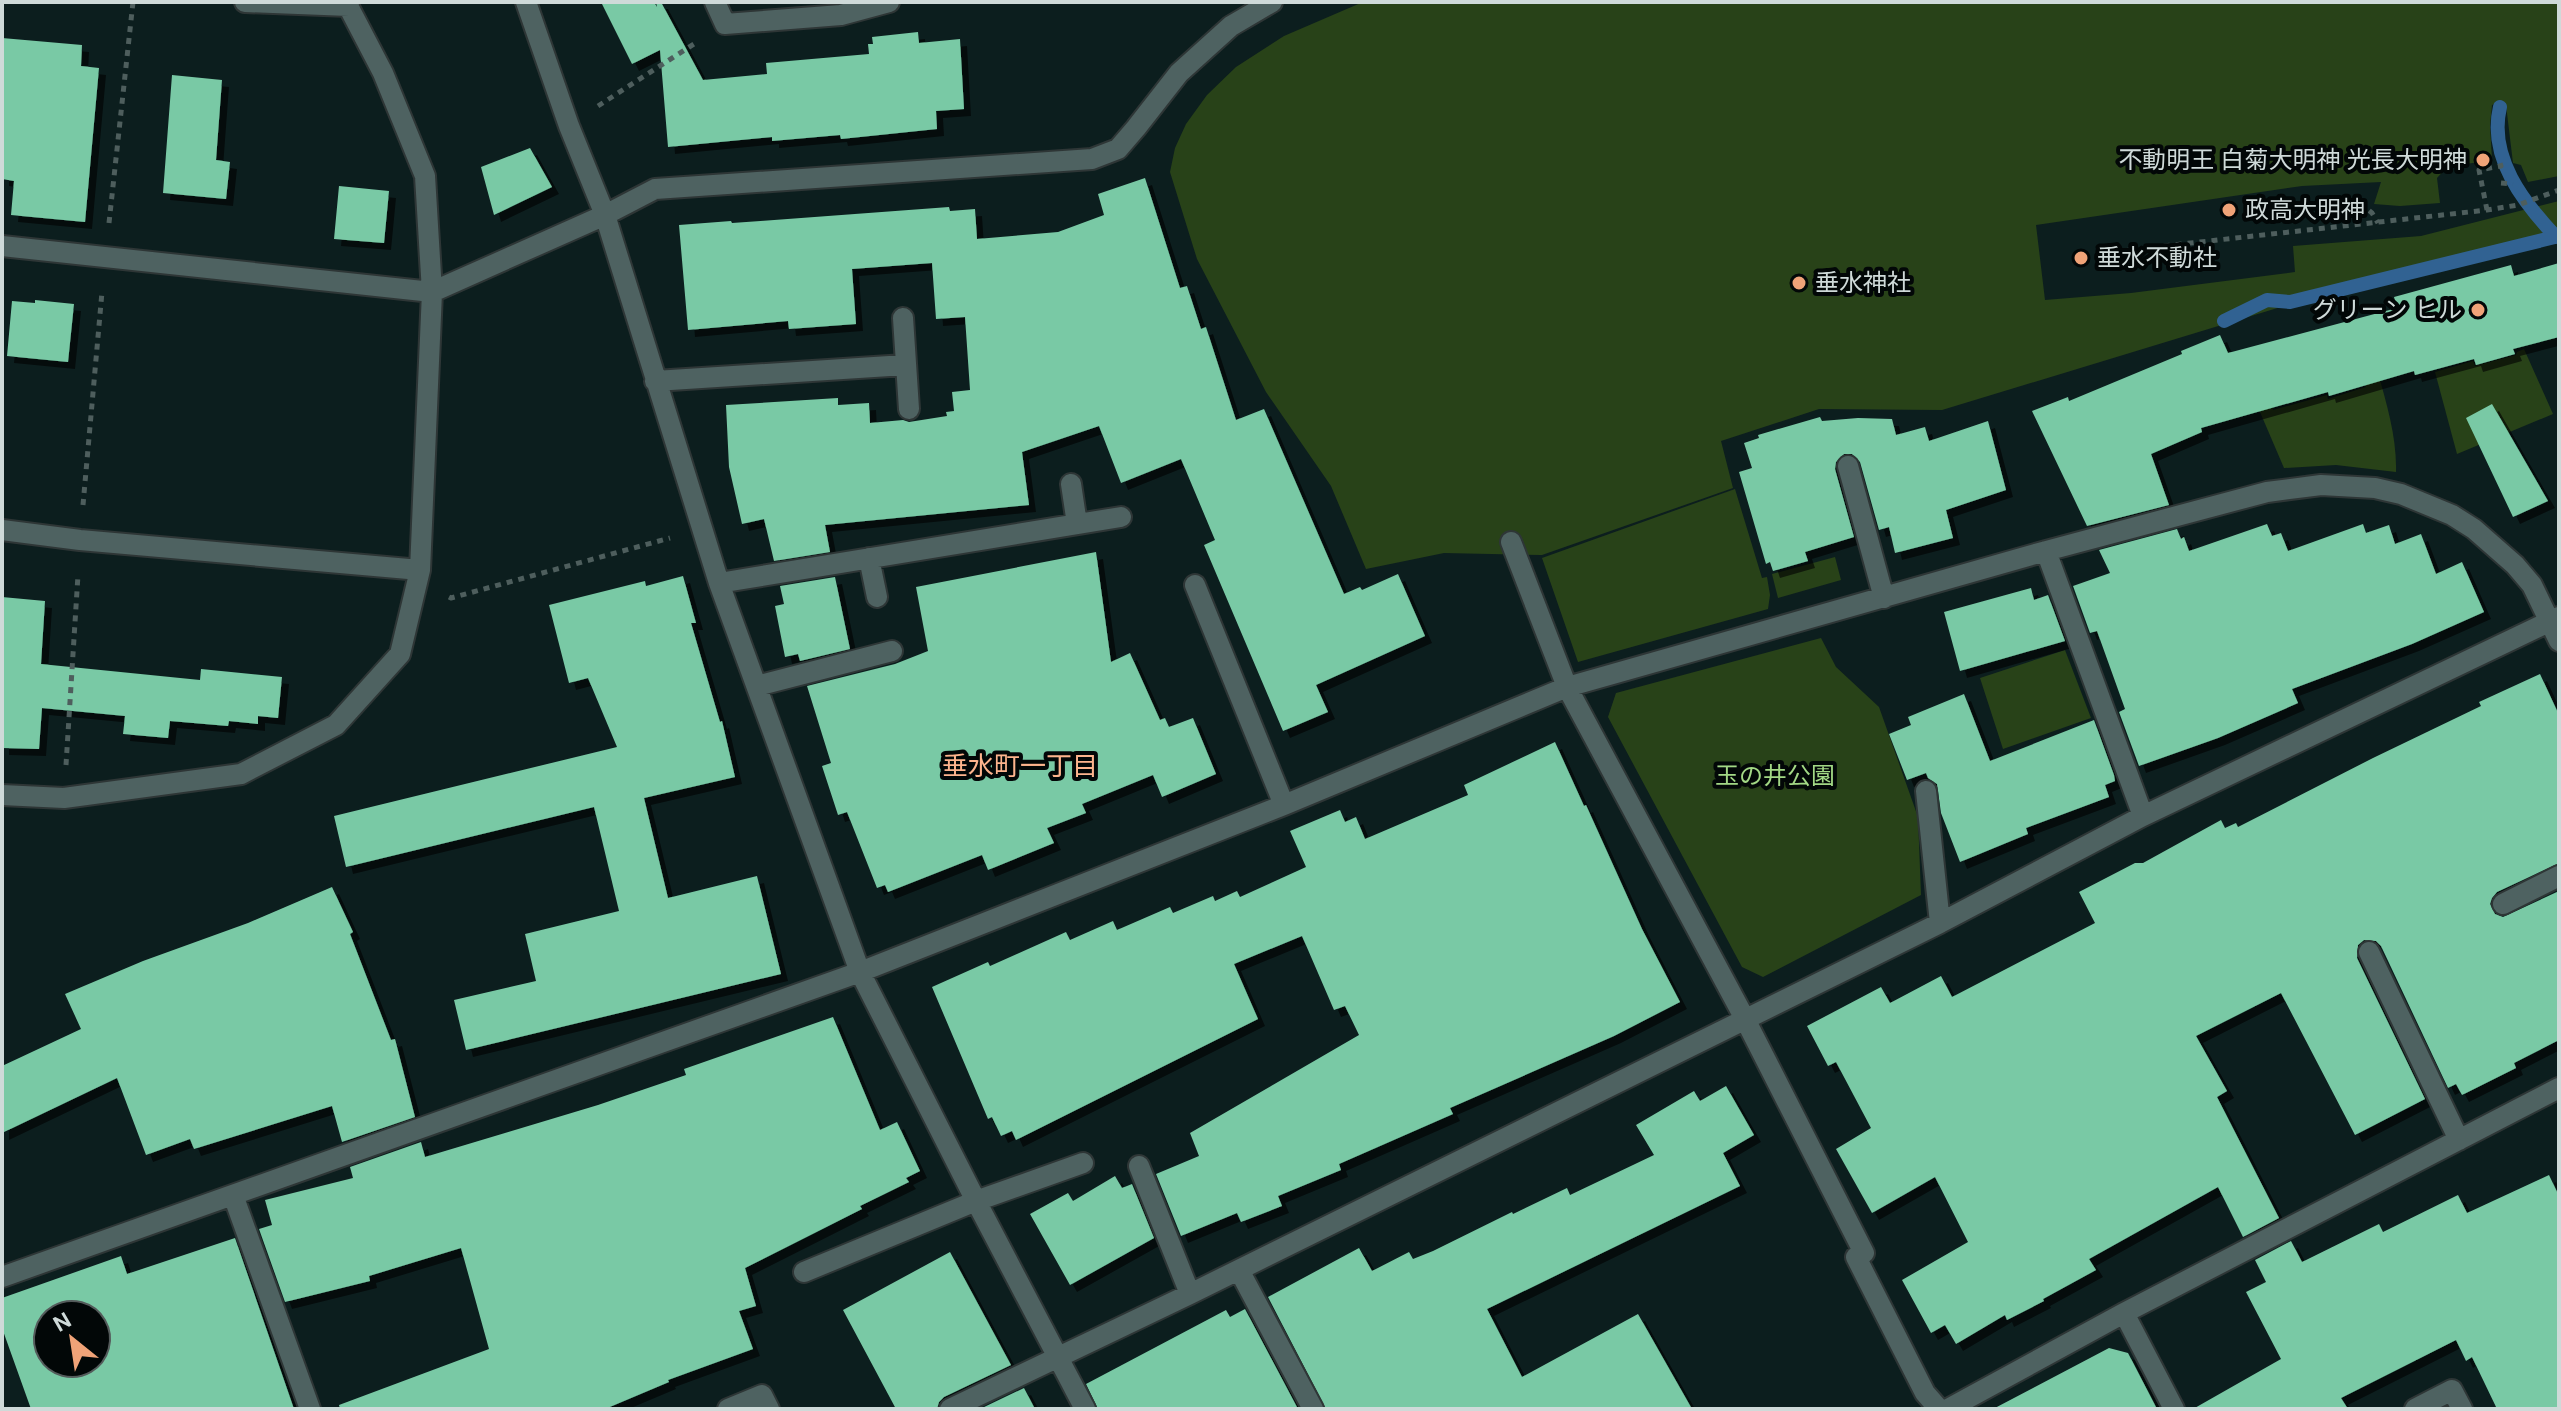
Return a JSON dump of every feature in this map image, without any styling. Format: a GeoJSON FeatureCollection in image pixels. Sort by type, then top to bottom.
{"type":"FeatureCollection","features":[{"type":"Feature","properties":{"kind":"street"},"geometry":{"type":"LineString","coordinates":[[2,795],[64,798],[241,774],[336,725],[400,654],[420,570],[432,292],[425,176],[383,73],[347,4],[245,2]]}},
{"type":"Feature","properties":{"kind":"street"},"geometry":{"type":"LineString","coordinates":[[526,2],[569,126],[605,215],[719,583],[860,972],[1085,1409]]}},
{"type":"Feature","properties":{"kind":"street"},"geometry":{"type":"LineString","coordinates":[[715,2],[725,24],[841,15],[889,2]]}},
{"type":"Feature","properties":{"kind":"street"},"geometry":{"type":"LineString","coordinates":[[2,246],[432,292],[605,215],[655,189],[1092,159],[1118,149],[1179,73],[1231,26],[1272,2]]}},
{"type":"Feature","properties":{"kind":"street"},"geometry":{"type":"LineString","coordinates":[[903,318],[909,409]]}},
{"type":"Feature","properties":{"kind":"street"},"geometry":{"type":"LineString","coordinates":[[655,381],[905,365]]}},
{"type":"Feature","properties":{"kind":"street"},"geometry":{"type":"LineString","coordinates":[[1848,466],[1884,598]]}},
{"type":"Feature","properties":{"kind":"street"},"geometry":{"type":"LineString","coordinates":[[1071,484],[1077,524]]}},
{"type":"Feature","properties":{"kind":"street"},"geometry":{"type":"LineString","coordinates":[[2,1277],[860,972],[1284,805],[1567,687],[2046,551],[2294,487],[2375,488],[2427,503],[2474,529],[2505,555],[2532,585],[2554,619],[2559,641]]}},
{"type":"Feature","properties":{"kind":"street"},"geometry":{"type":"LineString","coordinates":[[719,583],[1121,517]]}},
{"type":"Feature","properties":{"kind":"street"},"geometry":{"type":"LineString","coordinates":[[2,530],[80,540],[420,570]]}},
{"type":"Feature","properties":{"kind":"street"},"geometry":{"type":"LineString","coordinates":[[1511,542],[1567,687],[1745,1019],[1864,1253],[1856,1257],[1925,1393],[1939,1409]]}},
{"type":"Feature","properties":{"kind":"street"},"geometry":{"type":"LineString","coordinates":[[2046,551],[2143,816]]}},
{"type":"Feature","properties":{"kind":"street"},"geometry":{"type":"LineString","coordinates":[[869,558],[877,597]]}},
{"type":"Feature","properties":{"kind":"street"},"geometry":{"type":"LineString","coordinates":[[1195,585],[1284,805]]}},
{"type":"Feature","properties":{"kind":"street"},"geometry":{"type":"LineString","coordinates":[[950,1409],[1239,1270],[1940,923],[2143,816],[2554,619]]}},
{"type":"Feature","properties":{"kind":"street"},"geometry":{"type":"LineString","coordinates":[[757,686],[892,651]]}},
{"type":"Feature","properties":{"kind":"street"},"geometry":{"type":"LineString","coordinates":[[1926,791],[1940,923]]}},
{"type":"Feature","properties":{"kind":"street"},"geometry":{"type":"LineString","coordinates":[[2503,904],[2559,876]]}},
{"type":"Feature","properties":{"kind":"street"},"geometry":{"type":"LineString","coordinates":[[2369,952],[2459,1140]]}},
{"type":"Feature","properties":{"kind":"street"},"geometry":{"type":"LineString","coordinates":[[1948,1409],[2124,1313],[2559,1088]]}},
{"type":"Feature","properties":{"kind":"street"},"geometry":{"type":"LineString","coordinates":[[804,1272],[976,1201],[1083,1163]]}},
{"type":"Feature","properties":{"kind":"street"},"geometry":{"type":"LineString","coordinates":[[1139,1166],[1190,1294]]}},
{"type":"Feature","properties":{"kind":"street"},"geometry":{"type":"LineString","coordinates":[[233,1195],[310,1409]]}},
{"type":"Feature","properties":{"kind":"street"},"geometry":{"type":"LineString","coordinates":[[1239,1270],[1313,1409]]}},
{"type":"Feature","properties":{"kind":"street"},"geometry":{"type":"LineString","coordinates":[[2124,1313],[2174,1409]]}},
{"type":"Feature","properties":{"kind":"street"},"geometry":{"type":"LineString","coordinates":[[2415,1409],[2452,1390],[2462,1409]]}},
{"type":"Feature","properties":{"kind":"street"},"geometry":{"type":"LineString","coordinates":[[728,1409],[762,1395],[769,1409]]}},
{"type":"Feature","properties":{"kind":"path"},"geometry":{"type":"LineString","coordinates":[[64,798],[80,540],[105,257],[133,2]]}},
{"type":"Feature","properties":{"kind":"path"},"geometry":{"type":"LineString","coordinates":[[569,126],[725,24]]}},
{"type":"Feature","properties":{"kind":"path"},"geometry":{"type":"LineString","coordinates":[[2487,210],[2479,170],[2501,166],[2499,160]]}},
{"type":"Feature","properties":{"kind":"path"},"geometry":{"type":"LineString","coordinates":[[2501,183],[2513,184]]}},
{"type":"Feature","properties":{"kind":"path"},"geometry":{"type":"LineString","coordinates":[[2128,250],[2487,210],[2518,205],[2559,190]]}},
{"type":"Feature","properties":{"kind":"path"},"geometry":{"type":"LineString","coordinates":[[2360,203],[2378,223]]}},
{"type":"Feature","properties":{"kind":"path"},"geometry":{"type":"LineString","coordinates":[[420,570],[451,598],[702,530]]}},
{"type":"Feature","properties":{"kind":"green space","name":"垂水神社"},"geometry":{"type":"Polygon","coordinates":[[[1363,2],[2559,2],[2559,176],[2528,182],[2521,165],[2513,163],[2506,105],[2500,102],[2492,105],[2492,160],[2447,167],[2437,178],[2440,203],[2374,204],[2381,182],[2302,186],[2036,225],[2045,300],[2131,293],[2295,272],[2293,246],[2421,236],[2559,201],[2559,232],[2537,238],[2530,247],[2284,306],[1942,410],[1819,409],[1721,441],[1733,488],[1542,555],[1444,553],[1366,569],[1331,486],[1266,392],[1197,259],[1170,172],[1175,148],[1186,124],[1207,95],[1236,67],[1284,36],[1363,2]]]}},
{"type":"Feature","properties":{"kind":"green space"},"geometry":{"type":"Polygon","coordinates":[[[2524,349],[2553,414],[2457,454],[2435,372],[2473,361],[2475,366],[2516,355],[2524,349]]]}},
{"type":"Feature","properties":{"kind":"green space"},"geometry":{"type":"Polygon","coordinates":[[[2378,373],[2393,434],[2396,472],[2336,465],[2284,468],[2257,405],[2264,380],[2273,410],[2327,395],[2328,399],[2366,387],[2364,377],[2378,373]]]}},
{"type":"Feature","properties":{"kind":"green space"},"geometry":{"type":"Polygon","coordinates":[[[1735,489],[1762,578],[1767,577],[1770,595],[1768,609],[1578,662],[1542,558],[1735,489]]]}},
{"type":"Feature","properties":{"kind":"green space"},"geometry":{"type":"Polygon","coordinates":[[[1835,557],[1841,580],[1778,598],[1772,574],[1835,557]]]}},
{"type":"Feature","properties":{"kind":"green space","name":"玉の井公園"},"geometry":{"type":"Polygon","coordinates":[[[1821,638],[1836,667],[1879,707],[1918,817],[1921,895],[1763,977],[1742,967],[1608,717],[1616,693],[1821,638]]]}},
{"type":"Feature","properties":{"kind":"green space"},"geometry":{"type":"Polygon","coordinates":[[[2065,650],[2091,718],[2003,749],[1980,678],[2065,650]]]}},
{"type":"Feature","properties":{"kind":"building"},"geometry":{"type":"Polygon","coordinates":[[[601,2],[654,2],[657,7],[656,2],[661,2],[703,80],[767,74],[766,63],[869,54],[868,44],[873,44],[872,37],[918,32],[919,43],[960,39],[964,109],[936,111],[937,129],[841,139],[840,135],[772,141],[772,137],[668,147],[660,50],[632,64],[601,2]]]}},
{"type":"Feature","properties":{"kind":"building"},"geometry":{"type":"Polygon","coordinates":[[[2,38],[82,45],[81,66],[99,68],[85,222],[11,215],[14,181],[2,179],[2,38]]]}},
{"type":"Feature","properties":{"kind":"building"},"geometry":{"type":"Polygon","coordinates":[[[172,75],[222,80],[216,160],[230,162],[226,199],[163,193],[172,75]]]}},
{"type":"Feature","properties":{"kind":"building"},"geometry":{"type":"Polygon","coordinates":[[[530,148],[552,187],[494,215],[481,167],[530,148]]]}},
{"type":"Feature","properties":{"kind":"building"},"geometry":{"type":"Polygon","coordinates":[[[1145,178],[1180,288],[1187,286],[1201,329],[1206,327],[1236,420],[1264,409],[1344,594],[1360,587],[1362,590],[1398,574],[1425,636],[1316,685],[1328,712],[1283,731],[1204,545],[1215,540],[1181,459],[1121,483],[1099,426],[1022,452],[1029,505],[825,525],[830,552],[774,561],[764,519],[742,524],[729,467],[726,405],[838,398],[838,405],[869,403],[870,423],[909,422],[947,416],[946,412],[954,411],[952,392],[970,390],[965,317],[936,319],[932,263],[852,269],[856,324],[789,329],[788,321],[688,330],[679,225],[949,207],[950,211],[975,209],[977,239],[1058,232],[1104,215],[1098,194],[1145,178]]]}},
{"type":"Feature","properties":{"kind":"building"},"geometry":{"type":"Polygon","coordinates":[[[339,186],[389,191],[384,243],[334,239],[339,186]]]}},
{"type":"Feature","properties":{"kind":"building"},"geometry":{"type":"Polygon","coordinates":[[[2559,263],[2559,337],[2513,349],[2515,354],[2476,365],[2474,359],[2415,375],[2414,371],[2201,428],[2202,432],[2151,454],[2169,505],[2087,526],[2032,411],[2068,397],[2069,401],[2220,335],[2228,353],[2397,308],[2394,297],[2511,265],[2514,276],[2559,263]]]}},
{"type":"Feature","properties":{"kind":"building"},"geometry":{"type":"Polygon","coordinates":[[[35,300],[74,304],[68,362],[7,356],[12,301],[35,303],[35,300]]]}},
{"type":"Feature","properties":{"kind":"building"},"geometry":{"type":"Polygon","coordinates":[[[2492,404],[2548,501],[2513,517],[2466,418],[2492,404]]]}},
{"type":"Feature","properties":{"kind":"building"},"geometry":{"type":"Polygon","coordinates":[[[1820,417],[1822,421],[1892,419],[1896,435],[1925,427],[1929,441],[1988,421],[2006,490],[1946,510],[1953,538],[1895,553],[1889,527],[1879,530],[1860,462],[1852,454],[1844,454],[1836,462],[1835,469],[1854,537],[1805,552],[1808,561],[1773,571],[1770,562],[1766,564],[1739,472],[1752,468],[1744,443],[1759,438],[1758,435],[1820,417]]]}},
{"type":"Feature","properties":{"kind":"building"},"geometry":{"type":"Polygon","coordinates":[[[2267,524],[2272,536],[2281,533],[2288,551],[2363,524],[2366,533],[2389,525],[2395,544],[2421,534],[2436,574],[2462,562],[2484,612],[2412,644],[2292,689],[2298,703],[2218,738],[2139,766],[2119,712],[2125,709],[2097,631],[2090,633],[2073,586],[2110,573],[2099,550],[2177,529],[2189,551],[2267,524]]]}},
{"type":"Feature","properties":{"kind":"building"},"geometry":{"type":"Polygon","coordinates":[[[1096,552],[1111,662],[1130,653],[1160,720],[1165,718],[1169,727],[1193,718],[1216,774],[1162,797],[1153,775],[1082,804],[1086,813],[1047,828],[1054,843],[988,870],[982,855],[888,892],[885,885],[877,888],[847,812],[838,815],[822,766],[831,763],[807,686],[895,664],[928,651],[916,587],[1096,552]]]}},
{"type":"Feature","properties":{"kind":"building"},"geometry":{"type":"Polygon","coordinates":[[[683,576],[696,623],[691,623],[722,721],[735,777],[644,798],[668,898],[757,876],[781,974],[466,1050],[454,1000],[536,981],[525,934],[619,911],[594,807],[346,867],[334,816],[617,747],[588,678],[569,683],[549,605],[645,581],[646,586],[683,576]]]}},
{"type":"Feature","properties":{"kind":"building"},"geometry":{"type":"Polygon","coordinates":[[[835,577],[850,649],[800,661],[798,654],[785,657],[775,606],[784,604],[780,586],[835,577]]]}},
{"type":"Feature","properties":{"kind":"building"},"geometry":{"type":"Polygon","coordinates":[[[2031,588],[2034,600],[2048,595],[2065,641],[1960,671],[1944,612],[2031,588]]]}},
{"type":"Feature","properties":{"kind":"building"},"geometry":{"type":"Polygon","coordinates":[[[2,597],[45,601],[41,664],[200,680],[201,669],[282,677],[278,718],[258,716],[258,724],[229,721],[228,726],[170,721],[168,738],[123,734],[125,716],[42,708],[39,749],[2,748],[2,597]]]}},
{"type":"Feature","properties":{"kind":"building"},"geometry":{"type":"Polygon","coordinates":[[[2540,674],[2559,715],[2559,863],[2497,892],[2490,904],[2495,914],[2503,917],[2559,891],[2559,1040],[2514,1063],[2516,1068],[2462,1095],[2456,1084],[2448,1088],[2381,946],[2376,941],[2364,940],[2358,945],[2357,958],[2425,1099],[2355,1135],[2281,993],[2196,1036],[2227,1091],[2217,1097],[2279,1218],[2243,1237],[2218,1187],[2089,1259],[2096,1270],[2007,1320],[2005,1315],[1956,1344],[1945,1325],[1931,1333],[1902,1280],[1968,1242],[1935,1177],[1872,1213],[1836,1149],[1871,1128],[1836,1062],[1828,1066],[1807,1026],[1881,987],[1890,1003],[1941,976],[1952,997],[2095,923],[2079,892],[2135,863],[2143,863],[2221,820],[2225,828],[2236,823],[2238,827],[2481,706],[2479,702],[2540,674]]]}},
{"type":"Feature","properties":{"kind":"building"},"geometry":{"type":"Polygon","coordinates":[[[1964,694],[1990,761],[2094,720],[2114,775],[2115,781],[2105,785],[2109,797],[2026,828],[2028,834],[1960,862],[1941,813],[1937,784],[1926,773],[1907,780],[1889,734],[1911,725],[1908,717],[1964,694]]]}},
{"type":"Feature","properties":{"kind":"building"},"geometry":{"type":"Polygon","coordinates":[[[1555,742],[1642,929],[1680,1002],[1614,1036],[1450,1108],[1453,1114],[1339,1164],[1341,1170],[1278,1196],[1282,1206],[1241,1222],[1237,1213],[1181,1236],[1156,1174],[1199,1156],[1190,1133],[1359,1035],[1345,1006],[1334,1010],[1302,936],[1234,964],[1258,1019],[1016,1140],[1012,1131],[1001,1136],[992,1117],[988,1119],[932,987],[988,962],[990,966],[1066,932],[1070,940],[1113,921],[1117,930],[1170,907],[1173,913],[1213,896],[1215,901],[1237,891],[1240,897],[1306,867],[1290,831],[1340,810],[1345,822],[1356,817],[1365,839],[1468,795],[1464,785],[1555,742]]]}},
{"type":"Feature","properties":{"kind":"building"},"geometry":{"type":"Polygon","coordinates":[[[332,887],[353,932],[350,934],[391,1040],[395,1039],[415,1117],[342,1142],[332,1106],[194,1149],[190,1139],[146,1155],[117,1078],[2,1133],[2,1066],[81,1029],[65,994],[332,887]]]}},
{"type":"Feature","properties":{"kind":"building"},"geometry":{"type":"Polygon","coordinates":[[[833,1017],[880,1130],[897,1122],[920,1171],[906,1178],[909,1182],[860,1206],[862,1209],[745,1268],[756,1306],[739,1311],[753,1349],[668,1380],[605,1409],[340,1409],[339,1405],[489,1349],[461,1248],[369,1276],[370,1281],[285,1302],[259,1229],[272,1225],[265,1200],[353,1178],[350,1167],[421,1142],[425,1157],[598,1105],[686,1075],[684,1069],[833,1017]]]}},
{"type":"Feature","properties":{"kind":"building"},"geometry":{"type":"Polygon","coordinates":[[[1726,1086],[1754,1135],[1723,1153],[1740,1186],[1487,1309],[1522,1377],[1638,1314],[1692,1409],[1326,1409],[1268,1297],[1359,1248],[1372,1271],[1409,1252],[1413,1259],[1433,1251],[1567,1188],[1570,1195],[1654,1155],[1636,1125],[1694,1091],[1700,1101],[1726,1086]]]}},
{"type":"Feature","properties":{"kind":"building"},"geometry":{"type":"Polygon","coordinates":[[[2549,1175],[2559,1196],[2559,1409],[2497,1409],[2472,1357],[2466,1361],[2456,1340],[2341,1398],[2348,1409],[2193,1409],[2281,1359],[2246,1292],[2266,1282],[2255,1260],[2291,1241],[2302,1262],[2379,1224],[2383,1232],[2458,1195],[2467,1213],[2549,1175]]]}},
{"type":"Feature","properties":{"kind":"building"},"geometry":{"type":"Polygon","coordinates":[[[1115,1176],[1122,1188],[1132,1184],[1154,1238],[1070,1285],[1030,1214],[1068,1193],[1073,1201],[1115,1176]]]}},
{"type":"Feature","properties":{"kind":"building"},"geometry":{"type":"Polygon","coordinates":[[[235,1238],[294,1409],[31,1409],[2,1328],[2,1298],[121,1256],[127,1274],[235,1238]]]}},
{"type":"Feature","properties":{"kind":"building"},"geometry":{"type":"Polygon","coordinates":[[[950,1252],[1011,1365],[944,1397],[937,1409],[896,1409],[843,1310],[950,1252]]]}},
{"type":"Feature","properties":{"kind":"building"},"geometry":{"type":"Polygon","coordinates":[[[1245,1309],[1298,1409],[1098,1409],[1086,1384],[1226,1310],[1230,1317],[1245,1309]]]}},
{"type":"Feature","properties":{"kind":"building"},"geometry":{"type":"Polygon","coordinates":[[[2109,1348],[2128,1353],[2157,1409],[1993,1409],[2109,1348]]]}},
{"type":"Feature","properties":{"kind":"building"},"geometry":{"type":"Polygon","coordinates":[[[1024,1388],[1035,1409],[980,1409],[1024,1388]]]}},
{"type":"Feature","properties":{"kind":"waterway"},"geometry":{"type":"LineString","coordinates":[[2500,107],[2499,143],[2511,178],[2556,237]]}},
{"type":"Feature","properties":{"kind":"waterway"},"geometry":{"type":"LineString","coordinates":[[2224,321],[2267,300],[2290,302],[2559,236]]}},
{"type":"Feature","properties":{"kind":"place","name":"不動明王 白菊大明神 光長大明神"},"geometry":{"type":"Point","coordinates":[2483,160]}},
{"type":"Feature","properties":{"kind":"place","name":"政高大明神"},"geometry":{"type":"Point","coordinates":[2229,210]}},
{"type":"Feature","properties":{"kind":"place","name":"垂水不動社"},"geometry":{"type":"Point","coordinates":[2081,258]}},
{"type":"Feature","properties":{"kind":"place","name":"垂水神社"},"geometry":{"type":"Point","coordinates":[1799,283]}},
{"type":"Feature","properties":{"kind":"place","name":"グリーン ヒル"},"geometry":{"type":"Point","coordinates":[2478,310]}},
{"type":"Feature","properties":{"kind":"district","name":"垂水町一丁目"},"geometry":{"type":"Point","coordinates":[1020,766]}}]}
